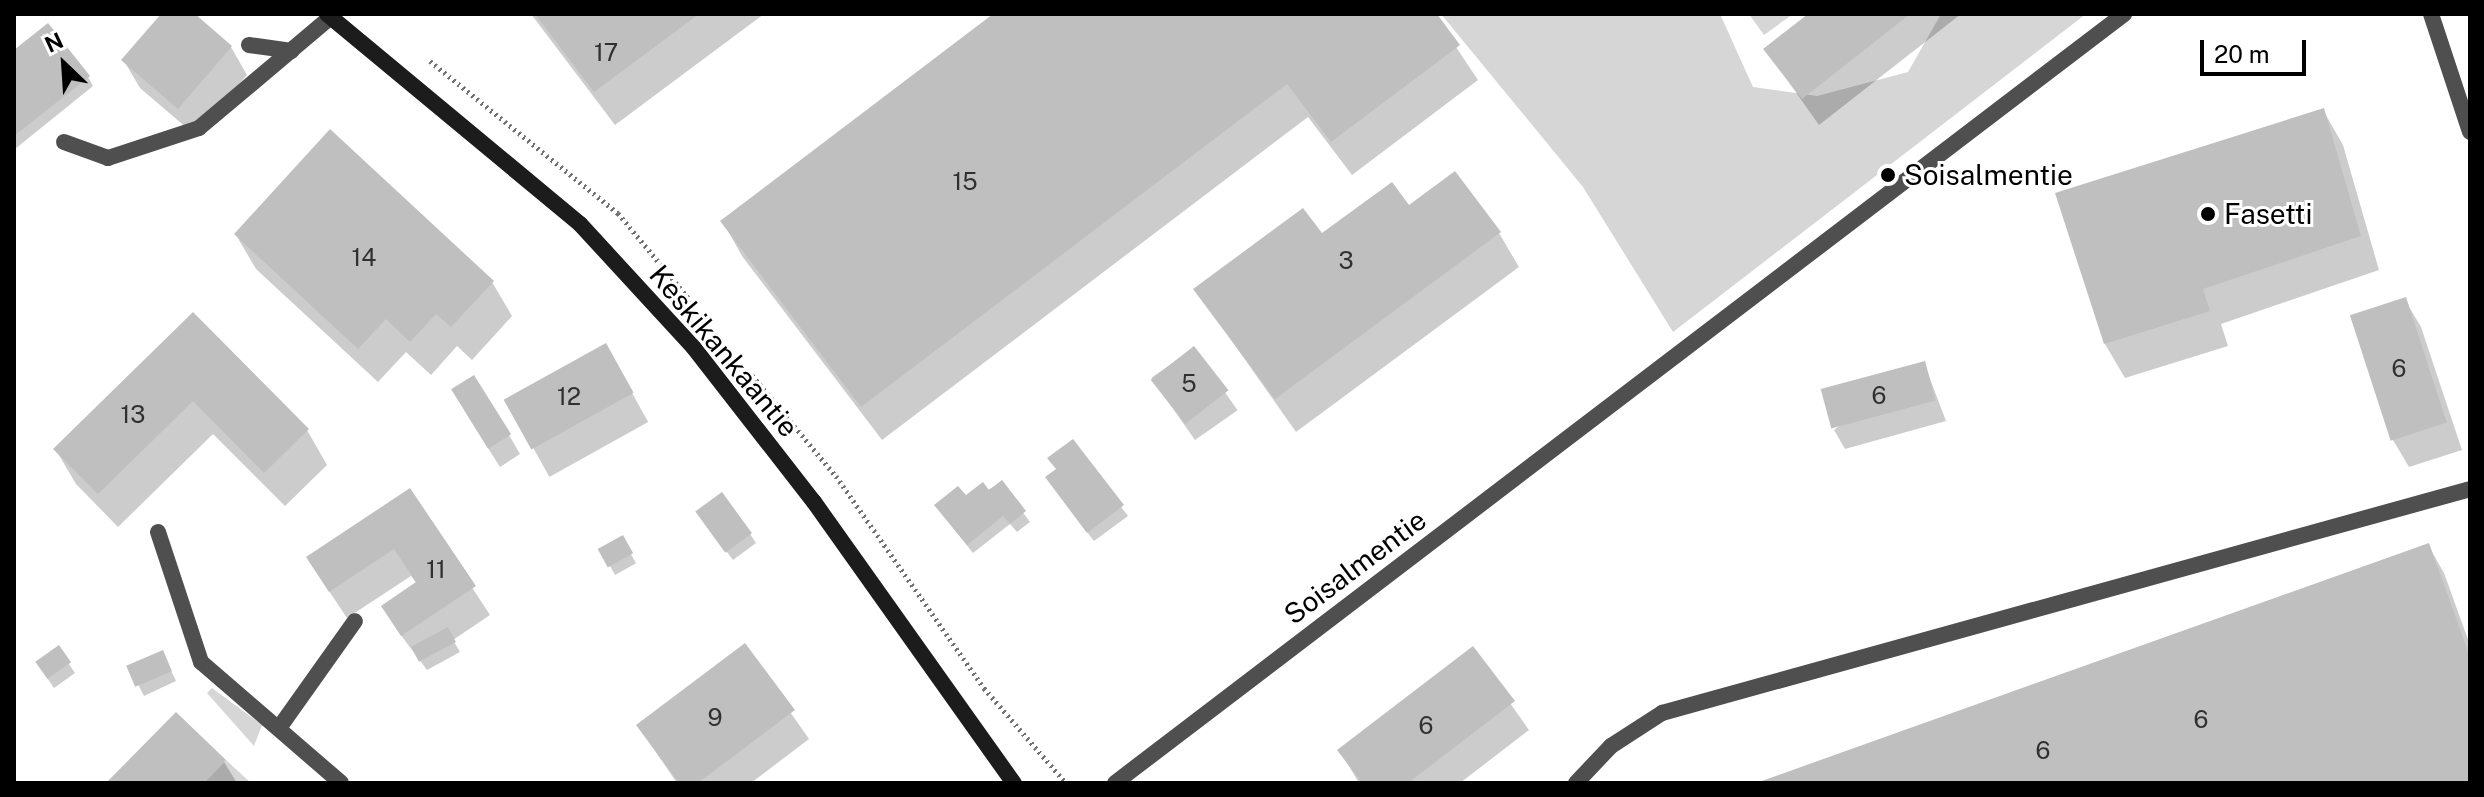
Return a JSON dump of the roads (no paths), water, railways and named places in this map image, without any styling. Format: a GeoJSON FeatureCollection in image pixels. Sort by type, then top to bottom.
{"type":"FeatureCollection","features":[{"type":"Feature","properties":{"kind":"street","name":"Soisalmentie"},"geometry":{"type":"LineString","coordinates":[[1115,783],[2124,14]]}},
{"type":"Feature","properties":{"kind":"street"},"geometry":{"type":"LineString","coordinates":[[2431,14],[2470,132]]}},
{"type":"Feature","properties":{"kind":"street"},"geometry":{"type":"LineString","coordinates":[[64,142],[108,158],[199,128],[329,16]]}},
{"type":"Feature","properties":{"kind":"street","name":"Keskikankaantie"},"geometry":{"type":"LineString","coordinates":[[329,16],[580,224],[694,348],[814,502],[1014,783]]}},
{"type":"Feature","properties":{"kind":"street"},"geometry":{"type":"LineString","coordinates":[[249,45],[292,51]]}},
{"type":"Feature","properties":{"kind":"street"},"geometry":{"type":"LineString","coordinates":[[1576,783],[1611,746],[1662,713],[2470,489]]}},
{"type":"Feature","properties":{"kind":"street"},"geometry":{"type":"LineString","coordinates":[[158,532],[201,662],[341,783]]}},
{"type":"Feature","properties":{"kind":"street"},"geometry":{"type":"LineString","coordinates":[[279,728],[355,621]]}},
{"type":"Feature","properties":{"kind":"place","name":"Soisalmentie"},"geometry":{"type":"Point","coordinates":[1888,175]}},
{"type":"Feature","properties":{"kind":"place","name":"Fasetti"},"geometry":{"type":"Point","coordinates":[2208,214]}}]}
